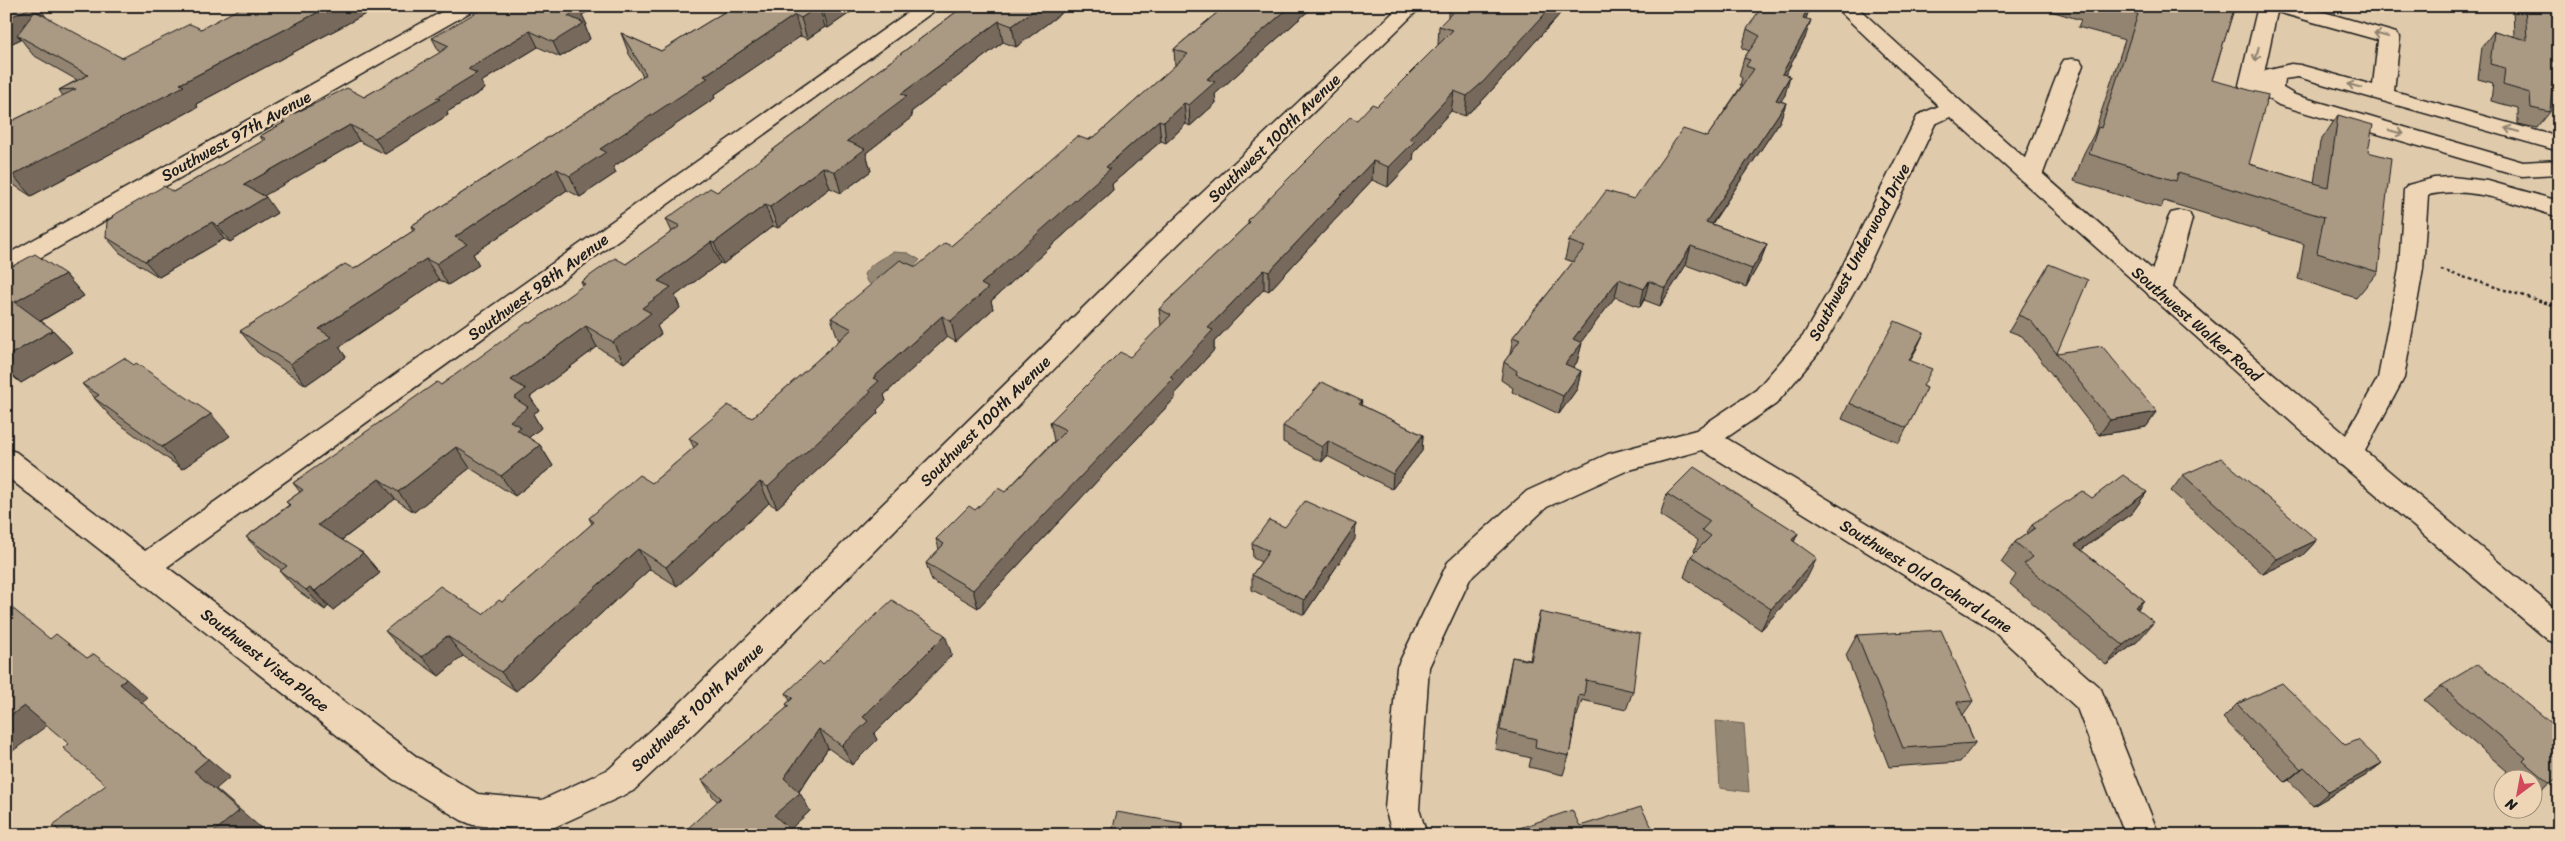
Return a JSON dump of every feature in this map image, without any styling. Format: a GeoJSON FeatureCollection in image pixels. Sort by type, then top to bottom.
{"type":"FeatureCollection","features":[{"type":"Feature","properties":{"kind":"street","name":"Southwest 97th Avenue"},"geometry":{"type":"LineString","coordinates":[[6,266],[466,6]]}},
{"type":"Feature","properties":{"kind":"street","name":"Southwest 98th Avenue"},"geometry":{"type":"LineString","coordinates":[[146,567],[931,6]]}},
{"type":"Feature","properties":{"kind":"street","name":"Southwest 100th Avenue"},"geometry":{"type":"LineString","coordinates":[[543,825],[622,780],[1155,252],[1412,6]]}},
{"type":"Feature","properties":{"kind":"street","name":"Southwest Walker Road"},"geometry":{"type":"LineString","coordinates":[[1844,6],[1953,107],[2159,291],[2348,456],[2559,631]]}},
{"type":"Feature","properties":{"kind":"street"},"geometry":{"type":"LineString","coordinates":[[2268,6],[2250,85],[2272,91],[2287,100],[2522,169],[2559,167]]}},
{"type":"Feature","properties":{"kind":"street"},"geometry":{"type":"LineString","coordinates":[[2279,6],[2389,37],[2383,94]]}},
{"type":"Feature","properties":{"kind":"street"},"geometry":{"type":"LineString","coordinates":[[2030,176],[2072,65]]}},
{"type":"Feature","properties":{"kind":"street"},"geometry":{"type":"LineString","coordinates":[[2272,91],[2273,75],[2291,70],[2559,144]]}},
{"type":"Feature","properties":{"kind":"street","name":"Southwest Underwood Drive"},"geometry":{"type":"LineString","coordinates":[[1410,835],[1402,809],[1413,667],[1459,571],[1537,499],[1618,462],[1705,438],[1766,397],[1812,343],[1851,274],[1926,120],[1953,107]]}},
{"type":"Feature","properties":{"kind":"street"},"geometry":{"type":"LineString","coordinates":[[2522,169],[2522,199]]}},
{"type":"Feature","properties":{"kind":"street"},"geometry":{"type":"LineString","coordinates":[[2348,456],[2391,378],[2412,260],[2416,190],[2432,185],[2452,183],[2491,190],[2559,209]]}},
{"type":"Feature","properties":{"kind":"street"},"geometry":{"type":"LineString","coordinates":[[2159,291],[2180,219]]}},
{"type":"Feature","properties":{"kind":"street","name":"Southwest Old Orchard Lane"},"geometry":{"type":"LineString","coordinates":[[1705,438],[2002,620],[2076,686],[2090,699],[2142,835]]}},
{"type":"Feature","properties":{"kind":"street","name":"Southwest Vista Place"},"geometry":{"type":"LineString","coordinates":[[6,460],[405,768],[473,809],[543,825]]}},
{"type":"Feature","properties":{"kind":"path"},"geometry":{"type":"LineString","coordinates":[[2412,260],[2559,307]]}},
{"type":"Feature","properties":{"kind":"shaded area"},"geometry":{"type":"Polygon","coordinates":[[[893,252],[908,253],[920,260],[911,270],[872,285],[867,282],[864,274],[870,266],[893,252]]]}},
{"type":"Feature","properties":{"kind":"shaded area"},"geometry":{"type":"Polygon","coordinates":[[[1716,721],[1744,724],[1749,792],[1720,788],[1716,721]]]}},
{"type":"Feature","properties":{"kind":"building"},"geometry":{"type":"Polygon","coordinates":[[[6,6],[26,6],[30,8],[6,19],[6,6]]]}},
{"type":"Feature","properties":{"kind":"building"},"geometry":{"type":"Polygon","coordinates":[[[244,6],[330,6],[180,84],[184,86],[13,175],[6,171],[6,124],[76,89],[59,90],[88,75],[17,35],[35,11],[122,58],[190,24],[201,29],[244,6]]]}},
{"type":"Feature","properties":{"kind":"building"},"geometry":{"type":"Polygon","coordinates":[[[487,6],[573,6],[580,9],[568,16],[584,23],[553,42],[530,31],[468,69],[477,73],[436,98],[440,99],[375,138],[350,125],[244,185],[266,197],[218,226],[212,222],[145,261],[106,237],[107,221],[112,216],[164,186],[173,192],[266,139],[260,136],[285,122],[281,120],[347,88],[364,97],[439,53],[449,46],[432,38],[487,6]]]}},
{"type":"Feature","properties":{"kind":"building"},"geometry":{"type":"Polygon","coordinates":[[[734,6],[819,6],[801,18],[795,15],[704,76],[708,78],[600,149],[606,152],[570,176],[557,169],[455,237],[467,244],[436,264],[426,259],[319,329],[331,337],[290,364],[240,331],[345,264],[354,269],[416,229],[411,226],[646,74],[621,33],[661,51],[734,6]]]}},
{"type":"Feature","properties":{"kind":"building"},"geometry":{"type":"Polygon","coordinates":[[[964,6],[1040,6],[1012,26],[999,21],[901,94],[907,96],[847,141],[865,149],[835,172],[823,167],[770,207],[765,205],[658,281],[671,287],[642,308],[651,313],[613,342],[586,326],[511,380],[526,389],[514,398],[528,407],[510,421],[521,427],[517,430],[540,445],[501,476],[456,447],[398,492],[379,479],[318,525],[363,553],[315,591],[310,587],[306,590],[280,571],[287,566],[246,537],[290,505],[286,502],[303,490],[293,483],[437,382],[441,385],[528,322],[531,323],[585,284],[581,282],[615,258],[626,264],[680,226],[666,219],[710,188],[717,192],[964,6]]]}},
{"type":"Feature","properties":{"kind":"building"},"geometry":{"type":"Polygon","coordinates":[[[1225,6],[1291,6],[1207,79],[1215,82],[1189,105],[1184,103],[1164,122],[1159,120],[1106,167],[1110,169],[981,284],[988,288],[951,321],[942,316],[873,378],[879,381],[869,390],[871,392],[768,487],[760,482],[666,567],[638,549],[501,672],[447,636],[422,657],[385,631],[440,586],[483,614],[499,600],[502,602],[594,522],[589,518],[639,475],[652,483],[698,444],[689,438],[728,405],[752,418],[852,329],[831,318],[900,260],[916,267],[945,243],[951,246],[1077,136],[1088,140],[1098,134],[1188,54],[1174,49],[1225,6]]]}},
{"type":"Feature","properties":{"kind":"building"},"geometry":{"type":"Polygon","coordinates":[[[1453,6],[1552,6],[1484,81],[1467,96],[1454,91],[1409,139],[1415,141],[1389,167],[1373,161],[1269,272],[1264,270],[1208,328],[1213,330],[1170,377],[1173,379],[973,590],[926,563],[944,544],[936,539],[969,506],[975,510],[998,488],[1005,492],[1066,430],[1050,422],[1120,352],[1130,357],[1171,315],[1159,309],[1250,222],[1248,220],[1350,117],[1357,120],[1372,104],[1377,106],[1453,30],[1439,26],[1452,13],[1448,11],[1453,6]]]}},
{"type":"Feature","properties":{"kind":"building"},"geometry":{"type":"Polygon","coordinates":[[[1762,6],[1809,6],[1803,18],[1811,20],[1782,74],[1790,76],[1776,100],[1786,103],[1706,222],[1767,244],[1752,269],[1691,246],[1665,288],[1649,281],[1644,289],[1619,279],[1573,339],[1582,343],[1565,364],[1581,371],[1563,396],[1516,374],[1517,371],[1504,362],[1520,340],[1513,337],[1585,247],[1569,241],[1606,191],[1634,199],[1683,129],[1707,137],[1754,69],[1746,66],[1750,60],[1744,58],[1760,36],[1747,29],[1762,6]]]}},
{"type":"Feature","properties":{"kind":"building"},"geometry":{"type":"Polygon","coordinates":[[[2110,6],[2235,6],[2212,80],[2268,95],[2249,164],[2328,187],[2338,115],[2373,125],[2368,152],[2391,158],[2378,272],[2317,253],[2324,217],[2178,173],[2176,181],[2089,154],[2098,127],[2101,128],[2138,14],[2110,6]]]}},
{"type":"Feature","properties":{"kind":"building"},"geometry":{"type":"Polygon","coordinates":[[[2525,6],[2559,6],[2550,112],[2531,108],[2530,93],[2503,85],[2505,68],[2490,64],[2494,31],[2527,40],[2525,6]]]}},
{"type":"Feature","properties":{"kind":"building"},"geometry":{"type":"Polygon","coordinates":[[[35,254],[65,274],[15,302],[53,330],[6,357],[6,266],[9,268],[35,254]]]}},
{"type":"Feature","properties":{"kind":"building"},"geometry":{"type":"Polygon","coordinates":[[[2049,264],[2088,280],[2057,353],[2102,346],[2157,412],[2110,420],[2030,320],[2018,315],[2049,264]]]}},
{"type":"Feature","properties":{"kind":"building"},"geometry":{"type":"Polygon","coordinates":[[[1895,321],[1924,333],[1909,360],[1932,369],[1923,386],[1927,388],[1907,428],[1849,403],[1895,321]]]}},
{"type":"Feature","properties":{"kind":"building"},"geometry":{"type":"Polygon","coordinates":[[[124,358],[134,365],[136,363],[211,414],[162,447],[94,398],[99,395],[82,384],[124,358]]]}},
{"type":"Feature","properties":{"kind":"building"},"geometry":{"type":"Polygon","coordinates":[[[1322,382],[1362,401],[1359,404],[1423,435],[1393,474],[1328,441],[1322,447],[1283,426],[1322,382]]]}},
{"type":"Feature","properties":{"kind":"building"},"geometry":{"type":"Polygon","coordinates":[[[2221,458],[2317,540],[2277,559],[2183,475],[2221,458]]]}},
{"type":"Feature","properties":{"kind":"building"},"geometry":{"type":"Polygon","coordinates":[[[1694,467],[1798,533],[1792,540],[1817,558],[1771,609],[1691,556],[1711,536],[1702,530],[1710,521],[1667,494],[1694,467]]]}},
{"type":"Feature","properties":{"kind":"building"},"geometry":{"type":"Polygon","coordinates":[[[2123,475],[2147,492],[2075,545],[2144,600],[2135,607],[2154,622],[2123,645],[2024,564],[2033,557],[2015,542],[2035,528],[2032,525],[2082,491],[2092,498],[2123,475]]]}},
{"type":"Feature","properties":{"kind":"building"},"geometry":{"type":"Polygon","coordinates":[[[1305,501],[1356,524],[1304,600],[1252,575],[1269,551],[1252,543],[1269,520],[1285,527],[1305,501]]]}},
{"type":"Feature","properties":{"kind":"building"},"geometry":{"type":"Polygon","coordinates":[[[892,600],[945,635],[863,717],[868,721],[842,746],[819,729],[784,778],[800,793],[774,815],[796,835],[690,835],[686,830],[721,798],[702,780],[789,706],[786,704],[793,698],[786,693],[820,661],[823,664],[892,600]]]}},
{"type":"Feature","properties":{"kind":"building"},"geometry":{"type":"Polygon","coordinates":[[[6,603],[50,639],[56,634],[87,658],[94,654],[126,679],[120,684],[208,759],[194,771],[239,811],[210,835],[63,835],[53,825],[106,785],[63,748],[69,744],[24,706],[6,719],[6,603]]]}},
{"type":"Feature","properties":{"kind":"building"},"geometry":{"type":"Polygon","coordinates":[[[1540,612],[1640,634],[1633,691],[1586,680],[1584,696],[1579,695],[1569,756],[1535,748],[1536,739],[1500,730],[1512,657],[1531,661],[1540,612]]]}},
{"type":"Feature","properties":{"kind":"building"},"geometry":{"type":"Polygon","coordinates":[[[1941,630],[1973,701],[1957,702],[1975,743],[1903,748],[1857,635],[1941,630]]]}},
{"type":"Feature","properties":{"kind":"building"},"geometry":{"type":"Polygon","coordinates":[[[2478,664],[2559,729],[2559,778],[2550,784],[2542,777],[2542,768],[2531,768],[2523,761],[2526,758],[2441,686],[2478,664]]]}},
{"type":"Feature","properties":{"kind":"building"},"geometry":{"type":"Polygon","coordinates":[[[2282,683],[2345,745],[2358,740],[2382,763],[2329,792],[2304,767],[2301,769],[2237,704],[2282,683]]]}},
{"type":"Feature","properties":{"kind":"building"},"geometry":{"type":"Polygon","coordinates":[[[1641,807],[1656,835],[1516,835],[1514,830],[1572,810],[1580,826],[1641,807]]]}},
{"type":"Feature","properties":{"kind":"building"},"geometry":{"type":"Polygon","coordinates":[[[1117,812],[1182,823],[1179,835],[1111,835],[1117,812]]]}}]}
